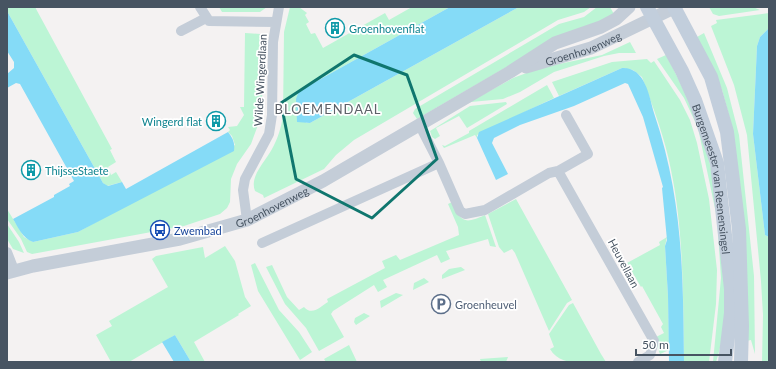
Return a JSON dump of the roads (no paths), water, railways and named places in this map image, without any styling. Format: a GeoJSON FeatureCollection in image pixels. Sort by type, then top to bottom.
{"type":"FeatureCollection","features":[{"type":"Feature","properties":{"kind":"main road","name":"Burgemeester van Reenensingel"},"geometry":{"type":"LineString","coordinates":[[675,7],[711,77],[727,132],[739,230],[742,326],[741,362]]}},
{"type":"Feature","properties":{"kind":"main road","name":"Burgemeester van Reenensingel"},"geometry":{"type":"LineString","coordinates":[[650,13],[682,71],[695,100],[717,163],[731,289],[731,313],[725,362]]}},
{"type":"Feature","properties":{"kind":"street"},"geometry":{"type":"LineString","coordinates":[[200,7],[209,21],[276,22]]}},
{"type":"Feature","properties":{"kind":"street","name":"Wilde Wingerdlaan"},"geometry":{"type":"LineString","coordinates":[[247,220],[243,190],[245,179],[269,134],[272,115],[273,42],[279,7]]}},
{"type":"Feature","properties":{"kind":"street","name":"Groenhovenweg"},"geometry":{"type":"LineString","coordinates":[[11,272],[180,239],[247,220],[322,181],[510,72],[555,43],[601,27],[616,19],[629,7]]}},
{"type":"Feature","properties":{"kind":"street","name":"Groenhovenweg"},"geometry":{"type":"LineString","coordinates":[[510,72],[591,48],[650,13],[675,7]]}},
{"type":"Feature","properties":{"kind":"street"},"geometry":{"type":"LineString","coordinates":[[181,31],[206,18]]}},
{"type":"Feature","properties":{"kind":"street"},"geometry":{"type":"LineString","coordinates":[[419,124],[439,163],[460,211],[465,214],[485,210],[549,173],[558,171],[588,154],[566,115]]}},
{"type":"Feature","properties":{"kind":"street"},"geometry":{"type":"LineString","coordinates":[[262,243],[439,163]]}},
{"type":"Feature","properties":{"kind":"street","name":"Heuvellaan"},"geometry":{"type":"LineString","coordinates":[[558,171],[654,341],[650,355],[638,362]]}},
{"type":"Feature","properties":{"kind":"street"},"geometry":{"type":"LineString","coordinates":[[7,252],[11,272]]}},
{"type":"Feature","properties":{"kind":"water"},"geometry":{"type":"Polygon","coordinates":[[[450,7],[519,7],[310,123],[297,122],[296,99],[299,91],[450,7]]]}},
{"type":"Feature","properties":{"kind":"water"},"geometry":{"type":"Polygon","coordinates":[[[7,11],[103,183],[108,186],[122,182],[126,189],[228,132],[233,141],[234,151],[78,232],[33,242],[29,240],[21,232],[13,219],[54,197],[54,195],[70,186],[69,184],[74,181],[20,84],[16,83],[7,88],[7,74],[14,68],[14,62],[7,51],[7,11]]]}},
{"type":"Feature","properties":{"kind":"water"},"geometry":{"type":"Polygon","coordinates":[[[769,28],[769,237],[765,235],[753,134],[757,46],[760,37],[769,28]]]}},
{"type":"Feature","properties":{"kind":"water"},"geometry":{"type":"Polygon","coordinates":[[[622,68],[630,69],[636,72],[645,83],[664,145],[671,176],[680,236],[684,362],[669,362],[668,296],[665,246],[667,240],[663,187],[643,117],[628,84],[625,83],[574,106],[520,125],[494,138],[492,143],[508,174],[496,180],[477,138],[479,132],[622,68]]]}},
{"type":"Feature","properties":{"kind":"water"},"geometry":{"type":"Polygon","coordinates":[[[175,335],[191,362],[174,362],[162,342],[175,335]]]}},
{"type":"Feature","properties":{"kind":"place","name":"Groenhovenflat"},"geometry":{"type":"Point","coordinates":[335,28]}},
{"type":"Feature","properties":{"kind":"place","name":"Wingerd flat"},"geometry":{"type":"Point","coordinates":[216,121]}},
{"type":"Feature","properties":{"kind":"place","name":"ThijsseStaete"},"geometry":{"type":"Point","coordinates":[31,170]}},
{"type":"Feature","properties":{"kind":"place","name":"Zwembad"},"geometry":{"type":"Point","coordinates":[160,230]}},
{"type":"Feature","properties":{"kind":"place","name":"Groenheuvel"},"geometry":{"type":"Point","coordinates":[441,304]}},
{"type":"Feature","properties":{"kind":"district","name":"BLOEMENDAAL"},"geometry":{"type":"Point","coordinates":[328,109]}}]}
